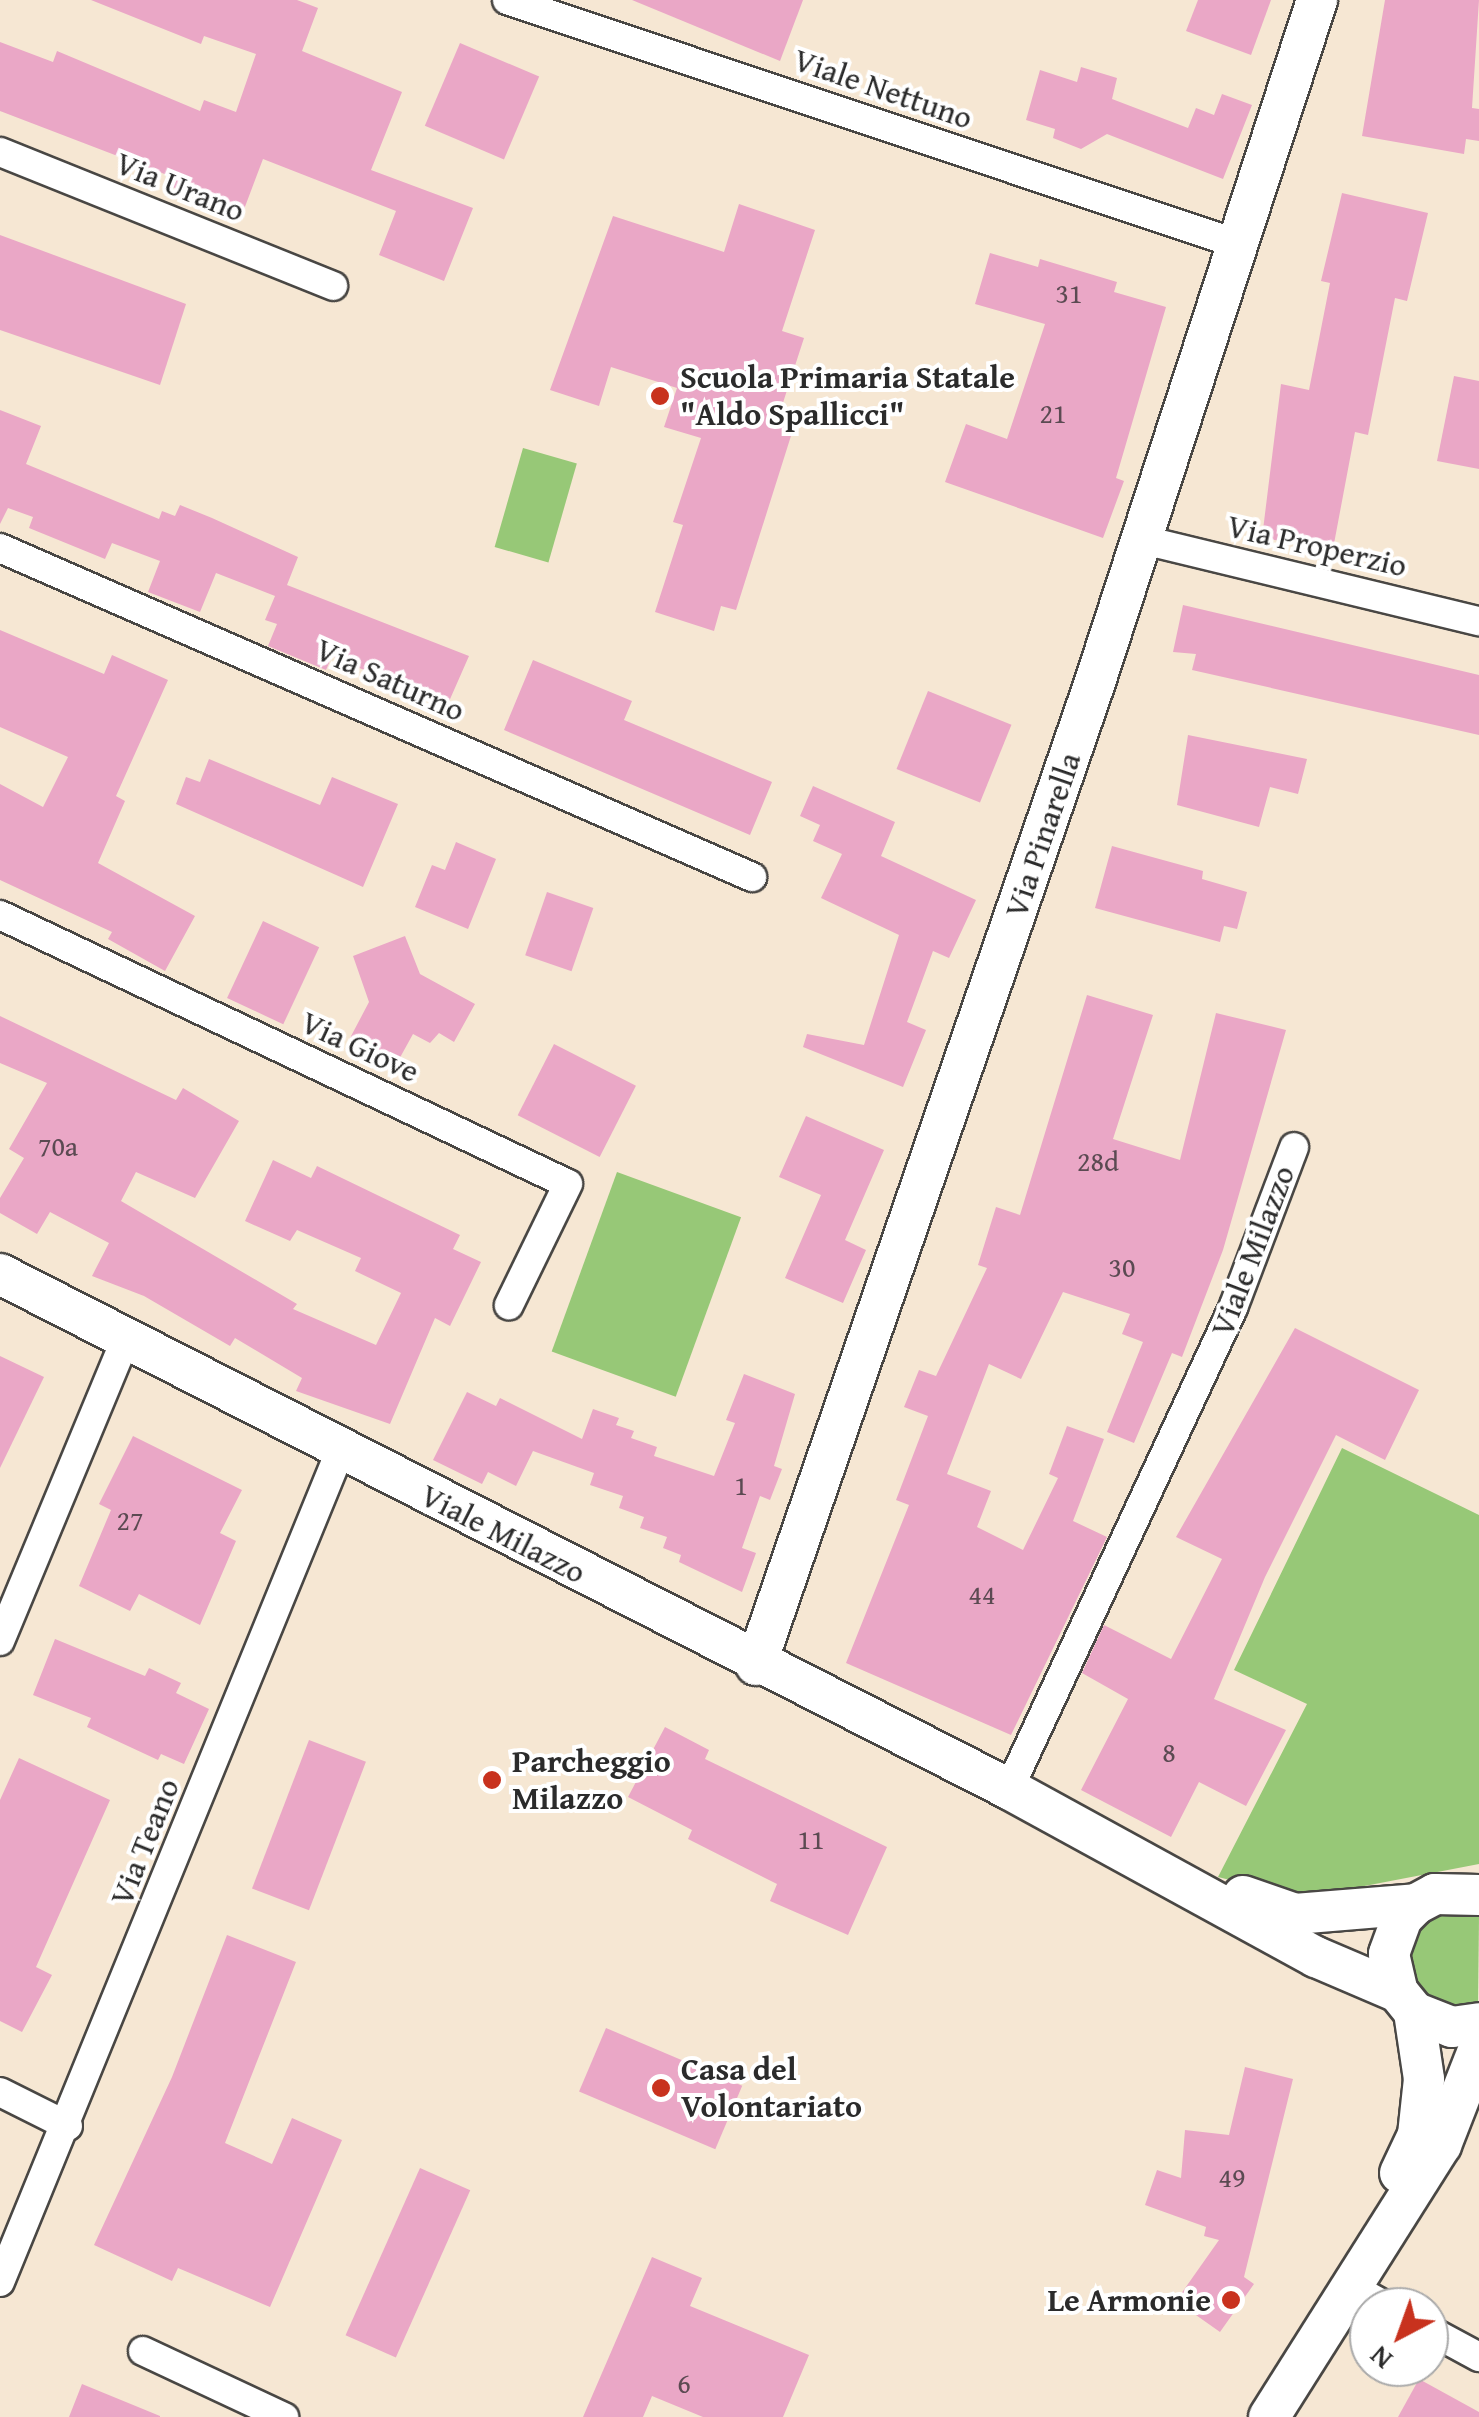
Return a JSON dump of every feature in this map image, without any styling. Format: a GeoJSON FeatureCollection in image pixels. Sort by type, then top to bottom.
{"type":"FeatureCollection","features":[{"type":"Feature","properties":{"kind":"street","name":"Viale Nettuno"},"geometry":{"type":"LineString","coordinates":[[507,0],[1238,244]]}},
{"type":"Feature","properties":{"kind":"street","name":"Via Pinarella"},"geometry":{"type":"LineString","coordinates":[[756,1665],[885,1305],[1318,0]]}},
{"type":"Feature","properties":{"kind":"street","name":"Via Urano"},"geometry":{"type":"LineString","coordinates":[[0,152],[334,286]]}},
{"type":"Feature","properties":{"kind":"street","name":"Via Properzio"},"geometry":{"type":"LineString","coordinates":[[1139,539],[1479,621]]}},
{"type":"Feature","properties":{"kind":"street","name":"Via Saturno"},"geometry":{"type":"LineString","coordinates":[[0,548],[752,877]]}},
{"type":"Feature","properties":{"kind":"street","name":"Via Giove"},"geometry":{"type":"LineString","coordinates":[[0,916],[568,1184],[509,1306]]}},
{"type":"Feature","properties":{"kind":"street","name":"Viale Milazzo"},"geometry":{"type":"LineString","coordinates":[[1009,1789],[1233,1308],[1294,1147]]}},
{"type":"Feature","properties":{"kind":"street","name":"Viale Milazzo"},"geometry":{"type":"LineString","coordinates":[[0,1274],[756,1665],[1009,1789],[1452,2027],[1479,2023]]}},
{"type":"Feature","properties":{"kind":"street"},"geometry":{"type":"LineString","coordinates":[[0,1641],[126,1339]]}},
{"type":"Feature","properties":{"kind":"street","name":"Via Teano"},"geometry":{"type":"LineString","coordinates":[[5,2270],[68,2126],[340,1449]]}},
{"type":"Feature","properties":{"kind":"street","name":"Viale Milazzo"},"geometry":{"type":"LineString","coordinates":[[1152,1865],[1295,1914],[1416,1904],[1435,1894],[1478,1894]]}},
{"type":"Feature","properties":{"kind":"street"},"geometry":{"type":"LineString","coordinates":[[1354,2275],[1418,2135],[1424,2079],[1406,2002],[1389,1954],[1402,1918],[1416,1904]]}},
{"type":"Feature","properties":{"kind":"street"},"geometry":{"type":"LineString","coordinates":[[1270,2417],[1354,2275],[1441,2145],[1479,2048]]}},
{"type":"Feature","properties":{"kind":"street"},"geometry":{"type":"LineString","coordinates":[[0,2092],[68,2126]]}},
{"type":"Feature","properties":{"kind":"street"},"geometry":{"type":"LineString","coordinates":[[1354,2275],[1367,2287]]}},
{"type":"Feature","properties":{"kind":"street"},"geometry":{"type":"LineString","coordinates":[[1449,2341],[1479,2358]]}},
{"type":"Feature","properties":{"kind":"street"},"geometry":{"type":"LineString","coordinates":[[143,2350],[284,2417]]}},
{"type":"Feature","properties":{"kind":"green space"},"geometry":{"type":"Polygon","coordinates":[[[523,448],[577,463],[548,562],[495,547],[523,448]]]}},
{"type":"Feature","properties":{"kind":"green space"},"geometry":{"type":"Polygon","coordinates":[[[617,1172],[741,1217],[676,1397],[552,1351],[617,1172]]]}},
{"type":"Feature","properties":{"kind":"green space"},"geometry":{"type":"Polygon","coordinates":[[[1342,1448],[1479,1515],[1479,1864],[1302,1898],[1218,1877],[1307,1704],[1234,1670],[1342,1448]]]}},
{"type":"Feature","properties":{"kind":"green space"},"geometry":{"type":"Polygon","coordinates":[[[1440,1913],[1479,1917],[1478,2002],[1447,2007],[1432,2001],[1411,1978],[1409,1946],[1415,1932],[1440,1913]]]}},
{"type":"Feature","properties":{"kind":"building"},"geometry":{"type":"Polygon","coordinates":[[[91,0],[297,0],[318,8],[302,51],[402,92],[371,170],[473,208],[444,281],[379,255],[396,211],[263,159],[243,212],[172,187],[175,178],[0,111],[0,42],[53,62],[57,51],[200,111],[204,100],[236,112],[256,54],[204,36],[201,44],[91,0]]]}},
{"type":"Feature","properties":{"kind":"building"},"geometry":{"type":"Polygon","coordinates":[[[632,0],[803,0],[780,61],[632,0]]]}},
{"type":"Feature","properties":{"kind":"building"},"geometry":{"type":"Polygon","coordinates":[[[1198,0],[1271,0],[1251,55],[1186,31],[1198,0]]]}},
{"type":"Feature","properties":{"kind":"building"},"geometry":{"type":"Polygon","coordinates":[[[1385,0],[1479,0],[1472,108],[1479,109],[1479,141],[1466,139],[1464,154],[1362,136],[1385,0]]]}},
{"type":"Feature","properties":{"kind":"building"},"geometry":{"type":"Polygon","coordinates":[[[460,43],[539,77],[504,159],[425,126],[460,43]]]}},
{"type":"Feature","properties":{"kind":"building"},"geometry":{"type":"Polygon","coordinates":[[[1081,67],[1117,78],[1112,99],[1188,128],[1196,108],[1214,115],[1222,94],[1252,105],[1223,179],[1107,134],[1081,149],[1053,138],[1055,129],[1026,120],[1040,70],[1077,82],[1081,67]]]}},
{"type":"Feature","properties":{"kind":"building"},"geometry":{"type":"Polygon","coordinates":[[[1342,193],[1428,213],[1407,301],[1395,298],[1368,435],[1355,432],[1333,549],[1262,538],[1281,384],[1309,390],[1330,283],[1321,281],[1342,193]]]}},
{"type":"Feature","properties":{"kind":"building"},"geometry":{"type":"Polygon","coordinates":[[[739,204],[815,230],[782,331],[804,338],[779,415],[796,420],[736,610],[721,606],[714,631],[655,612],[683,525],[673,522],[701,438],[664,427],[677,388],[611,367],[599,406],[550,390],[613,216],[724,252],[739,204]]]}},
{"type":"Feature","properties":{"kind":"building"},"geometry":{"type":"Polygon","coordinates":[[[0,235],[186,304],[160,385],[0,330],[0,235]]]}},
{"type":"Feature","properties":{"kind":"building"},"geometry":{"type":"Polygon","coordinates":[[[990,253],[1038,267],[1040,259],[1117,282],[1114,292],[1166,307],[1116,478],[1124,481],[1103,538],[945,482],[966,424],[1007,439],[1045,324],[975,304],[990,253]]]}},
{"type":"Feature","properties":{"kind":"building"},"geometry":{"type":"Polygon","coordinates":[[[1454,376],[1479,381],[1479,469],[1437,461],[1454,376]]]}},
{"type":"Feature","properties":{"kind":"building"},"geometry":{"type":"Polygon","coordinates":[[[0,410],[41,426],[26,464],[159,519],[162,511],[175,516],[180,505],[212,518],[298,557],[287,585],[469,656],[447,706],[332,656],[326,670],[268,646],[277,624],[265,620],[275,596],[216,573],[200,612],[148,592],[160,561],[112,543],[105,559],[29,528],[33,517],[8,508],[0,524],[0,410]]]}},
{"type":"Feature","properties":{"kind":"building"},"geometry":{"type":"Polygon","coordinates":[[[1183,605],[1479,675],[1479,735],[1192,670],[1196,654],[1173,652],[1183,605]]]}},
{"type":"Feature","properties":{"kind":"building"},"geometry":{"type":"Polygon","coordinates":[[[0,630],[104,674],[112,655],[168,680],[116,796],[125,801],[98,863],[195,916],[165,971],[108,939],[112,932],[0,880],[0,784],[43,807],[68,757],[0,727],[0,630]]]}},
{"type":"Feature","properties":{"kind":"building"},"geometry":{"type":"Polygon","coordinates":[[[533,660],[632,701],[624,720],[772,782],[750,835],[504,730],[533,660]]]}},
{"type":"Feature","properties":{"kind":"building"},"geometry":{"type":"Polygon","coordinates":[[[928,691],[1011,725],[980,803],[897,769],[928,691]]]}},
{"type":"Feature","properties":{"kind":"building"},"geometry":{"type":"Polygon","coordinates":[[[1188,735],[1307,759],[1298,794],[1270,787],[1259,827],[1177,805],[1188,735]]]}},
{"type":"Feature","properties":{"kind":"building"},"geometry":{"type":"Polygon","coordinates":[[[209,759],[320,805],[332,777],[398,804],[363,887],[176,804],[186,777],[200,782],[209,759]]]}},
{"type":"Feature","properties":{"kind":"building"},"geometry":{"type":"Polygon","coordinates":[[[813,786],[895,822],[881,856],[976,900],[949,958],[933,951],[907,1022],[926,1030],[903,1087],[803,1047],[807,1034],[864,1045],[899,935],[821,898],[842,854],[813,841],[820,825],[800,816],[813,786]]]}},
{"type":"Feature","properties":{"kind":"building"},"geometry":{"type":"Polygon","coordinates":[[[456,842],[496,859],[468,929],[415,907],[432,865],[445,870],[456,842]]]}},
{"type":"Feature","properties":{"kind":"building"},"geometry":{"type":"Polygon","coordinates":[[[1112,846],[1203,871],[1202,879],[1247,892],[1237,929],[1224,926],[1220,942],[1095,908],[1112,846]]]}},
{"type":"Feature","properties":{"kind":"building"},"geometry":{"type":"Polygon","coordinates":[[[547,892],[593,908],[572,971],[525,955],[547,892]]]}},
{"type":"Feature","properties":{"kind":"building"},"geometry":{"type":"Polygon","coordinates":[[[263,921],[319,947],[283,1024],[227,998],[263,921]]]}},
{"type":"Feature","properties":{"kind":"building"},"geometry":{"type":"Polygon","coordinates":[[[405,936],[420,974],[475,1004],[454,1042],[439,1033],[430,1043],[413,1034],[397,1063],[377,1060],[349,1040],[369,1002],[353,956],[405,936]]]}},
{"type":"Feature","properties":{"kind":"building"},"geometry":{"type":"Polygon","coordinates":[[[1087,995],[1153,1015],[1113,1139],[1180,1160],[1216,1013],[1286,1030],[1223,1250],[1182,1357],[1172,1353],[1134,1443],[1107,1432],[1143,1342],[1122,1334],[1130,1314],[1063,1292],[1021,1379],[989,1364],[947,1474],[991,1491],[977,1527],[1023,1550],[1058,1478],[1049,1474],[1067,1426],[1104,1439],[1073,1521],[1107,1537],[1011,1735],[846,1663],[909,1505],[896,1500],[928,1416],[904,1407],[919,1370],[936,1376],[987,1268],[978,1265],[996,1207],[1020,1215],[1087,995]]]}},
{"type":"Feature","properties":{"kind":"building"},"geometry":{"type":"Polygon","coordinates":[[[0,1016],[176,1100],[183,1088],[239,1121],[195,1198],[136,1172],[121,1201],[297,1304],[293,1309],[376,1345],[401,1293],[355,1271],[361,1258],[297,1230],[290,1241],[245,1221],[273,1160],[311,1178],[317,1166],[460,1235],[453,1249],[481,1262],[450,1326],[435,1318],[390,1424],[296,1391],[302,1378],[235,1338],[230,1346],[144,1296],[92,1276],[109,1243],[50,1212],[37,1234],[0,1213],[0,1198],[24,1158],[9,1149],[47,1083],[0,1063],[0,1016]]]}},
{"type":"Feature","properties":{"kind":"building"},"geometry":{"type":"Polygon","coordinates":[[[554,1044],[636,1086],[600,1157],[518,1115],[554,1044]]]}},
{"type":"Feature","properties":{"kind":"building"},"geometry":{"type":"Polygon","coordinates":[[[806,1116],[884,1150],[845,1240],[866,1250],[843,1303],[785,1278],[821,1195],[779,1177],[806,1116]]]}},
{"type":"Feature","properties":{"kind":"building"},"geometry":{"type":"Polygon","coordinates":[[[1295,1328],[1419,1390],[1385,1460],[1336,1435],[1265,1577],[1214,1699],[1286,1730],[1246,1806],[1199,1782],[1171,1837],[1081,1790],[1128,1699],[1082,1673],[1104,1625],[1171,1659],[1222,1559],[1176,1537],[1295,1328]]]}},
{"type":"Feature","properties":{"kind":"building"},"geometry":{"type":"Polygon","coordinates":[[[0,1356],[44,1377],[0,1468],[0,1356]]]}},
{"type":"Feature","properties":{"kind":"building"},"geometry":{"type":"Polygon","coordinates":[[[744,1374],[795,1394],[774,1466],[782,1469],[770,1500],[760,1496],[742,1548],[756,1553],[742,1592],[679,1562],[681,1555],[663,1548],[667,1537],[640,1528],[644,1517],[619,1508],[623,1496],[590,1485],[594,1473],[533,1451],[516,1486],[488,1472],[482,1484],[433,1460],[467,1392],[496,1406],[500,1398],[582,1439],[593,1409],[619,1418],[616,1425],[634,1431],[631,1438],[657,1447],[654,1456],[714,1476],[735,1423],[726,1420],[744,1374]]]}},
{"type":"Feature","properties":{"kind":"building"},"geometry":{"type":"Polygon","coordinates":[[[133,1436],[242,1490],[220,1533],[236,1541],[200,1625],[139,1594],[130,1611],[79,1586],[111,1510],[99,1504],[133,1436]]]}},
{"type":"Feature","properties":{"kind":"building"},"geometry":{"type":"Polygon","coordinates":[[[55,1639],[145,1676],[149,1668],[181,1683],[176,1693],[209,1709],[184,1764],[161,1754],[158,1760],[87,1727],[91,1718],[33,1695],[55,1639]]]}},
{"type":"Feature","properties":{"kind":"building"},"geometry":{"type":"Polygon","coordinates":[[[665,1727],[709,1750],[705,1759],[887,1847],[848,1935],[770,1901],[777,1884],[688,1839],[692,1830],[628,1797],[665,1727]]]}},
{"type":"Feature","properties":{"kind":"building"},"geometry":{"type":"Polygon","coordinates":[[[309,1740],[366,1762],[309,1910],[252,1888],[309,1740]]]}},
{"type":"Feature","properties":{"kind":"building"},"geometry":{"type":"Polygon","coordinates":[[[19,1758],[110,1800],[36,1967],[52,1975],[22,2032],[0,2021],[0,1800],[19,1758]]]}},
{"type":"Feature","properties":{"kind":"building"},"geometry":{"type":"Polygon","coordinates":[[[227,1935],[296,1962],[225,2143],[272,2164],[292,2118],[342,2140],[270,2307],[178,2268],[172,2281],[94,2245],[172,2077],[227,1935]]]}},
{"type":"Feature","properties":{"kind":"building","name":"Casa del Volontariato"},"geometry":{"type":"Polygon","coordinates":[[[606,2028],[742,2086],[715,2149],[579,2092],[606,2028]]]}},
{"type":"Feature","properties":{"kind":"building"},"geometry":{"type":"Polygon","coordinates":[[[1245,2067],[1293,2079],[1244,2277],[1254,2284],[1220,2332],[1176,2301],[1219,2240],[1204,2236],[1206,2227],[1145,2205],[1157,2170],[1181,2178],[1185,2130],[1229,2135],[1245,2067]]]}},
{"type":"Feature","properties":{"kind":"building"},"geometry":{"type":"Polygon","coordinates":[[[420,2168],[470,2190],[396,2358],[346,2335],[420,2168]]]}},
{"type":"Feature","properties":{"kind":"building"},"geometry":{"type":"Polygon","coordinates":[[[652,2257],[702,2278],[690,2306],[809,2355],[783,2417],[703,2417],[652,2396],[643,2417],[583,2417],[652,2257]]]}},
{"type":"Feature","properties":{"kind":"building"},"geometry":{"type":"Polygon","coordinates":[[[82,2384],[160,2416],[160,2417],[69,2417],[82,2384]]]}},
{"type":"Feature","properties":{"kind":"building"},"geometry":{"type":"Polygon","coordinates":[[[1415,2387],[1434,2387],[1479,2412],[1479,2417],[1398,2417],[1415,2387]]]}},
{"type":"Feature","properties":{"kind":"place","name":"Scuola Primaria Statale \"Aldo Spallicci\""},"geometry":{"type":"Point","coordinates":[660,396]}},
{"type":"Feature","properties":{"kind":"place","name":"Parcheggio Milazzo"},"geometry":{"type":"Point","coordinates":[492,1780]}},
{"type":"Feature","properties":{"kind":"place","name":"Casa del Volontariato"},"geometry":{"type":"Point","coordinates":[661,2088]}},
{"type":"Feature","properties":{"kind":"place","name":"Le Armonie"},"geometry":{"type":"Point","coordinates":[1231,2300]}}]}
